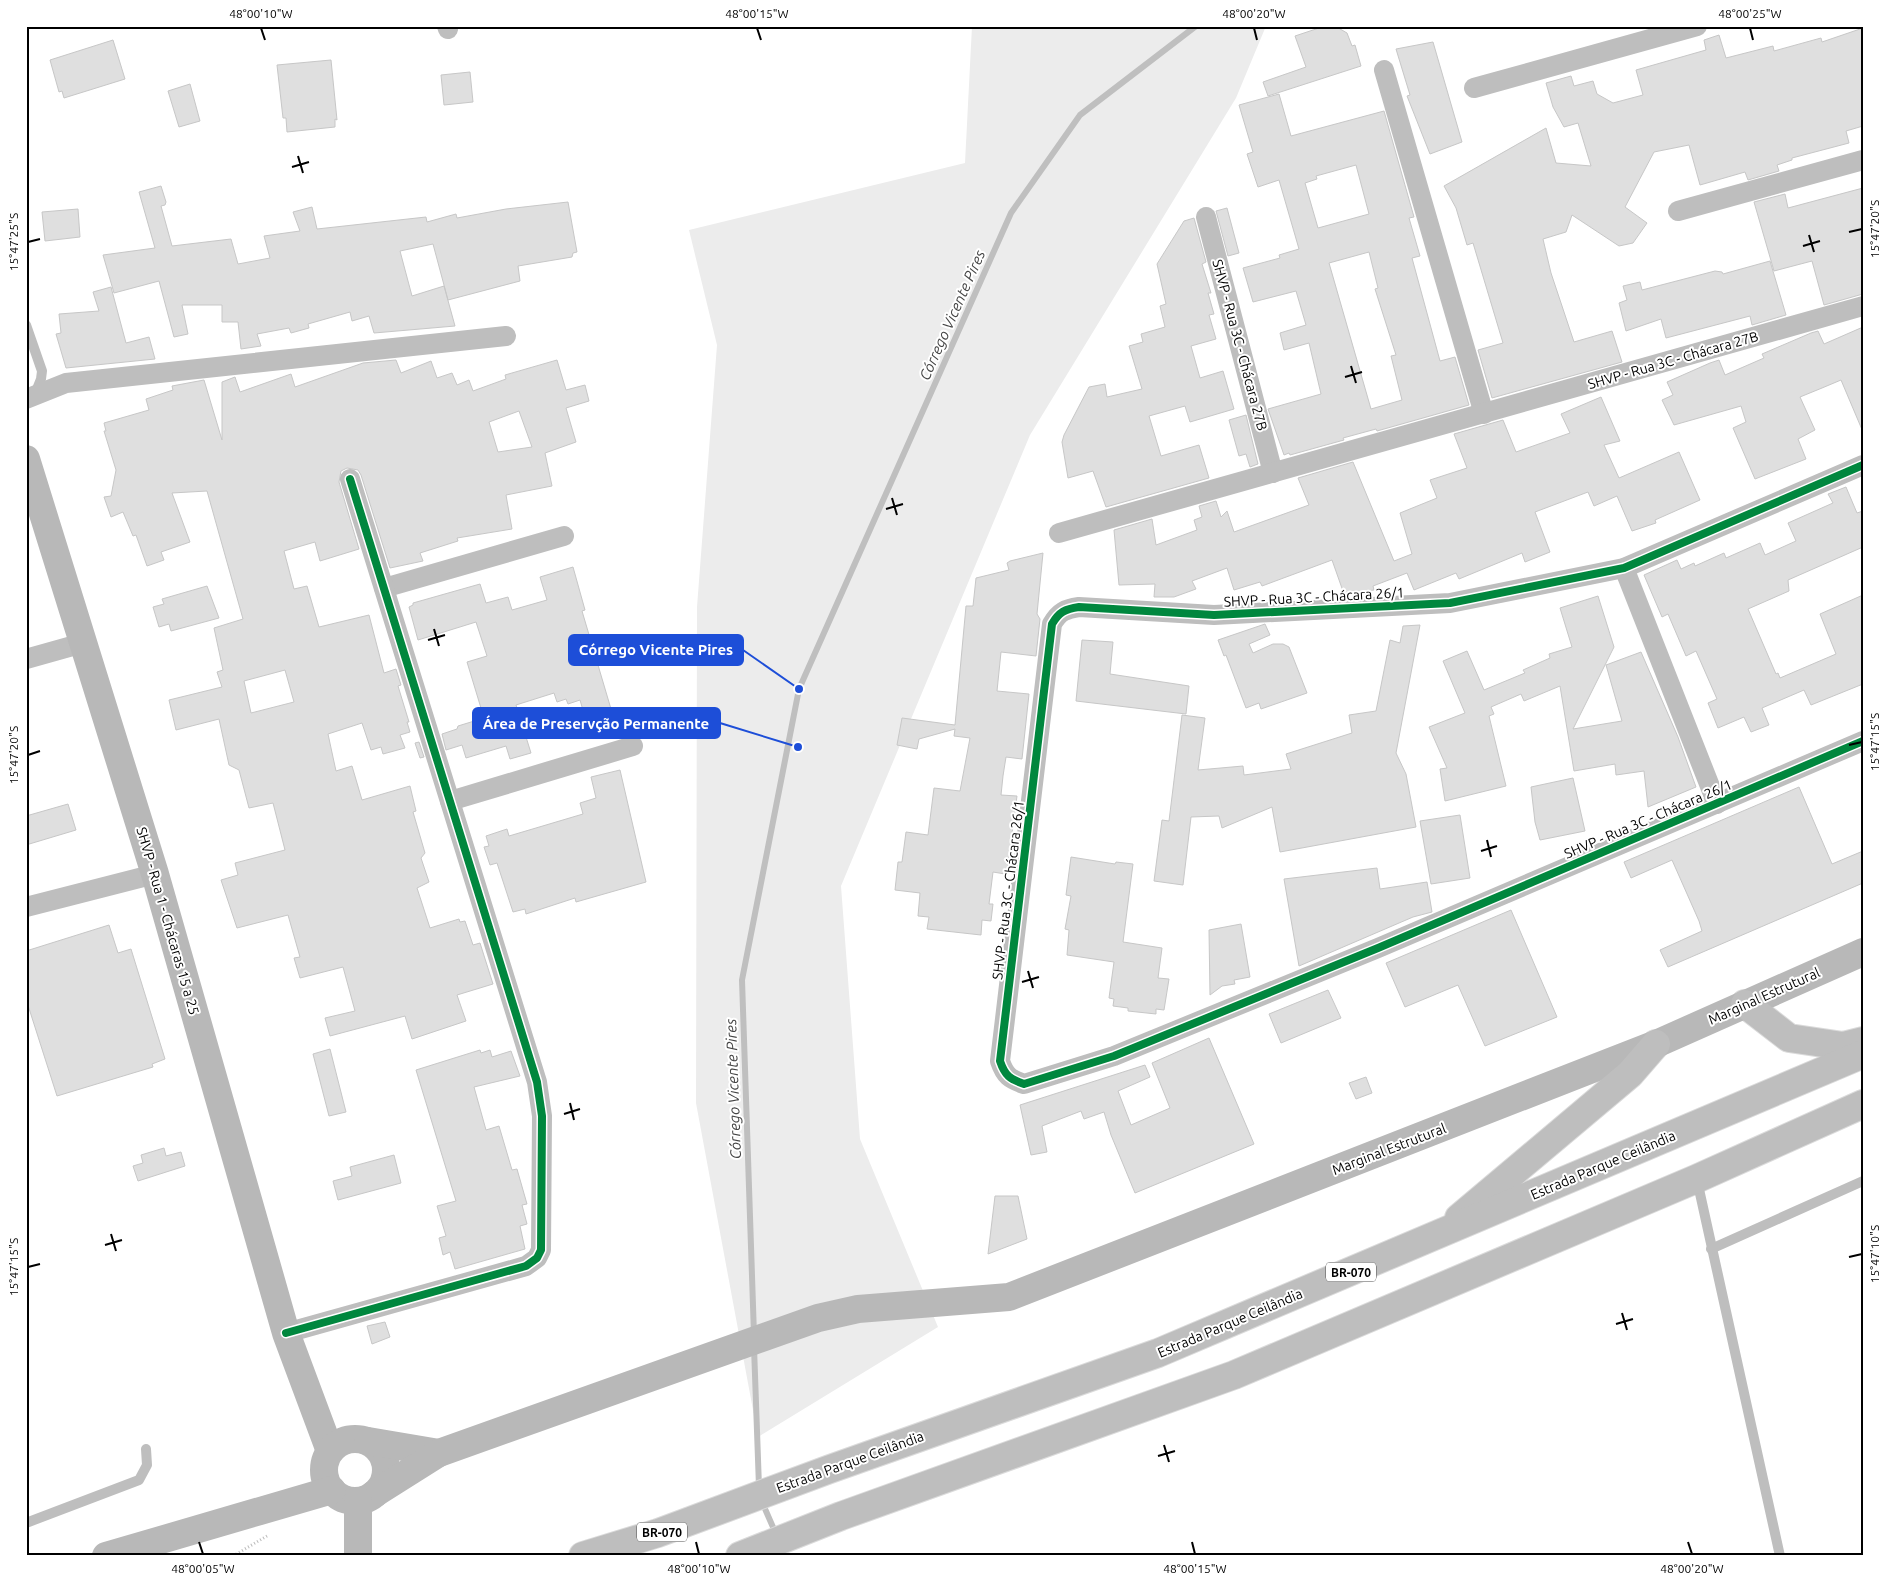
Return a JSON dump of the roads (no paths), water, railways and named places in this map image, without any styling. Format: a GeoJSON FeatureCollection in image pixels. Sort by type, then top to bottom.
{"type":"FeatureCollection","features":[{"type":"Feature","properties":{"kind":"highway"},"geometry":{"type":"LineString","coordinates":[[1745,1004],[1789,1038],[1843,1046],[1863,1041]]}},
{"type":"Feature","properties":{"kind":"highway"},"geometry":{"type":"LineString","coordinates":[[1437,1236],[1630,1074],[1656,1044]]}},
{"type":"Feature","properties":{"kind":"highway","name":"Estrada Parque Ceilândia"},"geometry":{"type":"LineString","coordinates":[[583,1556],[658,1533],[830,1468],[1158,1353],[1863,1054]]}},
{"type":"Feature","properties":{"kind":"highway"},"geometry":{"type":"LineString","coordinates":[[750,1552],[841,1516],[1234,1375],[1696,1179],[1863,1104]]}},
{"type":"Feature","properties":{"kind":"street"},"geometry":{"type":"LineString","coordinates":[[1474,88],[1697,26]]}},
{"type":"Feature","properties":{"kind":"street"},"geometry":{"type":"LineString","coordinates":[[1384,70],[1484,414]]}},
{"type":"Feature","properties":{"kind":"street"},"geometry":{"type":"LineString","coordinates":[[1678,211],[1863,160]]}},
{"type":"Feature","properties":{"kind":"street","name":"SHVP - Rua 3C - Chácara 27B"},"geometry":{"type":"LineString","coordinates":[[1206,217],[1273,473]]}},
{"type":"Feature","properties":{"kind":"street","name":"SHVP - Rua 3C - Chácara 27B"},"geometry":{"type":"LineString","coordinates":[[1059,533],[1863,306]]}},
{"type":"Feature","properties":{"kind":"street"},"geometry":{"type":"LineString","coordinates":[[31,397],[66,383],[506,336]]}},
{"type":"Feature","properties":{"kind":"street","name":"SHVP - Rua 1 - Chácaras 15 a 25"},"geometry":{"type":"LineString","coordinates":[[26,458],[155,874],[286,1333],[330,1452]]}},
{"type":"Feature","properties":{"kind":"street","name":"SHVP - Rua 3C - Chácara 26/1"},"geometry":{"type":"LineString","coordinates":[[1863,465],[1624,568],[1450,603],[1214,615],[1079,606],[1066,608],[1058,614],[1052,624],[1000,1061],[1004,1072],[1010,1079],[1024,1084],[1114,1056],[1378,948],[1863,741]]}},
{"type":"Feature","properties":{"kind":"street"},"geometry":{"type":"LineString","coordinates":[[286,1333],[526,1266],[537,1258],[541,1250],[542,1116],[537,1082],[350,479]]}},
{"type":"Feature","properties":{"kind":"street"},"geometry":{"type":"LineString","coordinates":[[384,588],[564,536]]}},
{"type":"Feature","properties":{"kind":"street","name":"SHVP - Rua 3C - Chácara 26/1"},"geometry":{"type":"LineString","coordinates":[[1624,568],[1717,804]]}},
{"type":"Feature","properties":{"kind":"street"},"geometry":{"type":"LineString","coordinates":[[26,659],[84,643]]}},
{"type":"Feature","properties":{"kind":"street"},"geometry":{"type":"LineString","coordinates":[[450,801],[633,746]]}},
{"type":"Feature","properties":{"kind":"street"},"geometry":{"type":"LineString","coordinates":[[26,907],[155,874]]}},
{"type":"Feature","properties":{"kind":"street","name":"Marginal Estrutural"},"geometry":{"type":"LineString","coordinates":[[366,1497],[439,1453],[818,1318],[858,1309],[1009,1297],[1656,1044],[1863,952]]}},
{"type":"Feature","properties":{"kind":"street","name":"SHVP - Rua 1 - Chácaras 15 a 25"},"geometry":{"type":"LineString","coordinates":[[306,1385],[364,1440]]}},
{"type":"Feature","properties":{"kind":"street"},"geometry":{"type":"LineString","coordinates":[[366,1497],[340,1497],[332,1490],[324,1468],[330,1452],[342,1442],[364,1440],[439,1453]]}},
{"type":"Feature","properties":{"kind":"street"},"geometry":{"type":"LineString","coordinates":[[358,1556],[366,1497],[384,1480],[386,1470],[384,1458],[380,1451],[364,1440]]}},
{"type":"Feature","properties":{"kind":"street"},"geometry":{"type":"LineString","coordinates":[[106,1556],[332,1490]]}},
{"type":"Feature","properties":{"kind":"lane"},"geometry":{"type":"LineString","coordinates":[[26,324],[42,371],[41,379],[31,397]]}},
{"type":"Feature","properties":{"kind":"lane"},"geometry":{"type":"LineString","coordinates":[[1696,1179],[1780,1556]]}},
{"type":"Feature","properties":{"kind":"lane"},"geometry":{"type":"LineString","coordinates":[[1711,1250],[1863,1181]]}},
{"type":"Feature","properties":{"kind":"lane"},"geometry":{"type":"LineString","coordinates":[[26,1523],[139,1480],[147,1465],[146,1449]]}},
{"type":"Feature","properties":{"kind":"waterway","name":"Córrego Vicente Pires"},"geometry":{"type":"LineString","coordinates":[[754,1335],[742,980],[799,689],[1011,213],[1080,115],[1196,26]]}},
{"type":"Feature","properties":{"kind":"waterway","name":"Córrego Vicente Pires"},"geometry":{"type":"LineString","coordinates":[[754,1347],[759,1487]]}},
{"type":"Feature","properties":{"kind":"waterway","name":"Córrego Vicente Pires"},"geometry":{"type":"LineString","coordinates":[[762,1502],[776,1534]]}},
{"type":"Feature","properties":{"kind":"place","name":"Córrego Vicente Pires"},"geometry":{"type":"Point","coordinates":[799,689]}},
{"type":"Feature","properties":{"kind":"place","name":"Área de Preservção Permanente"},"geometry":{"type":"Point","coordinates":[798,747]}}]}
